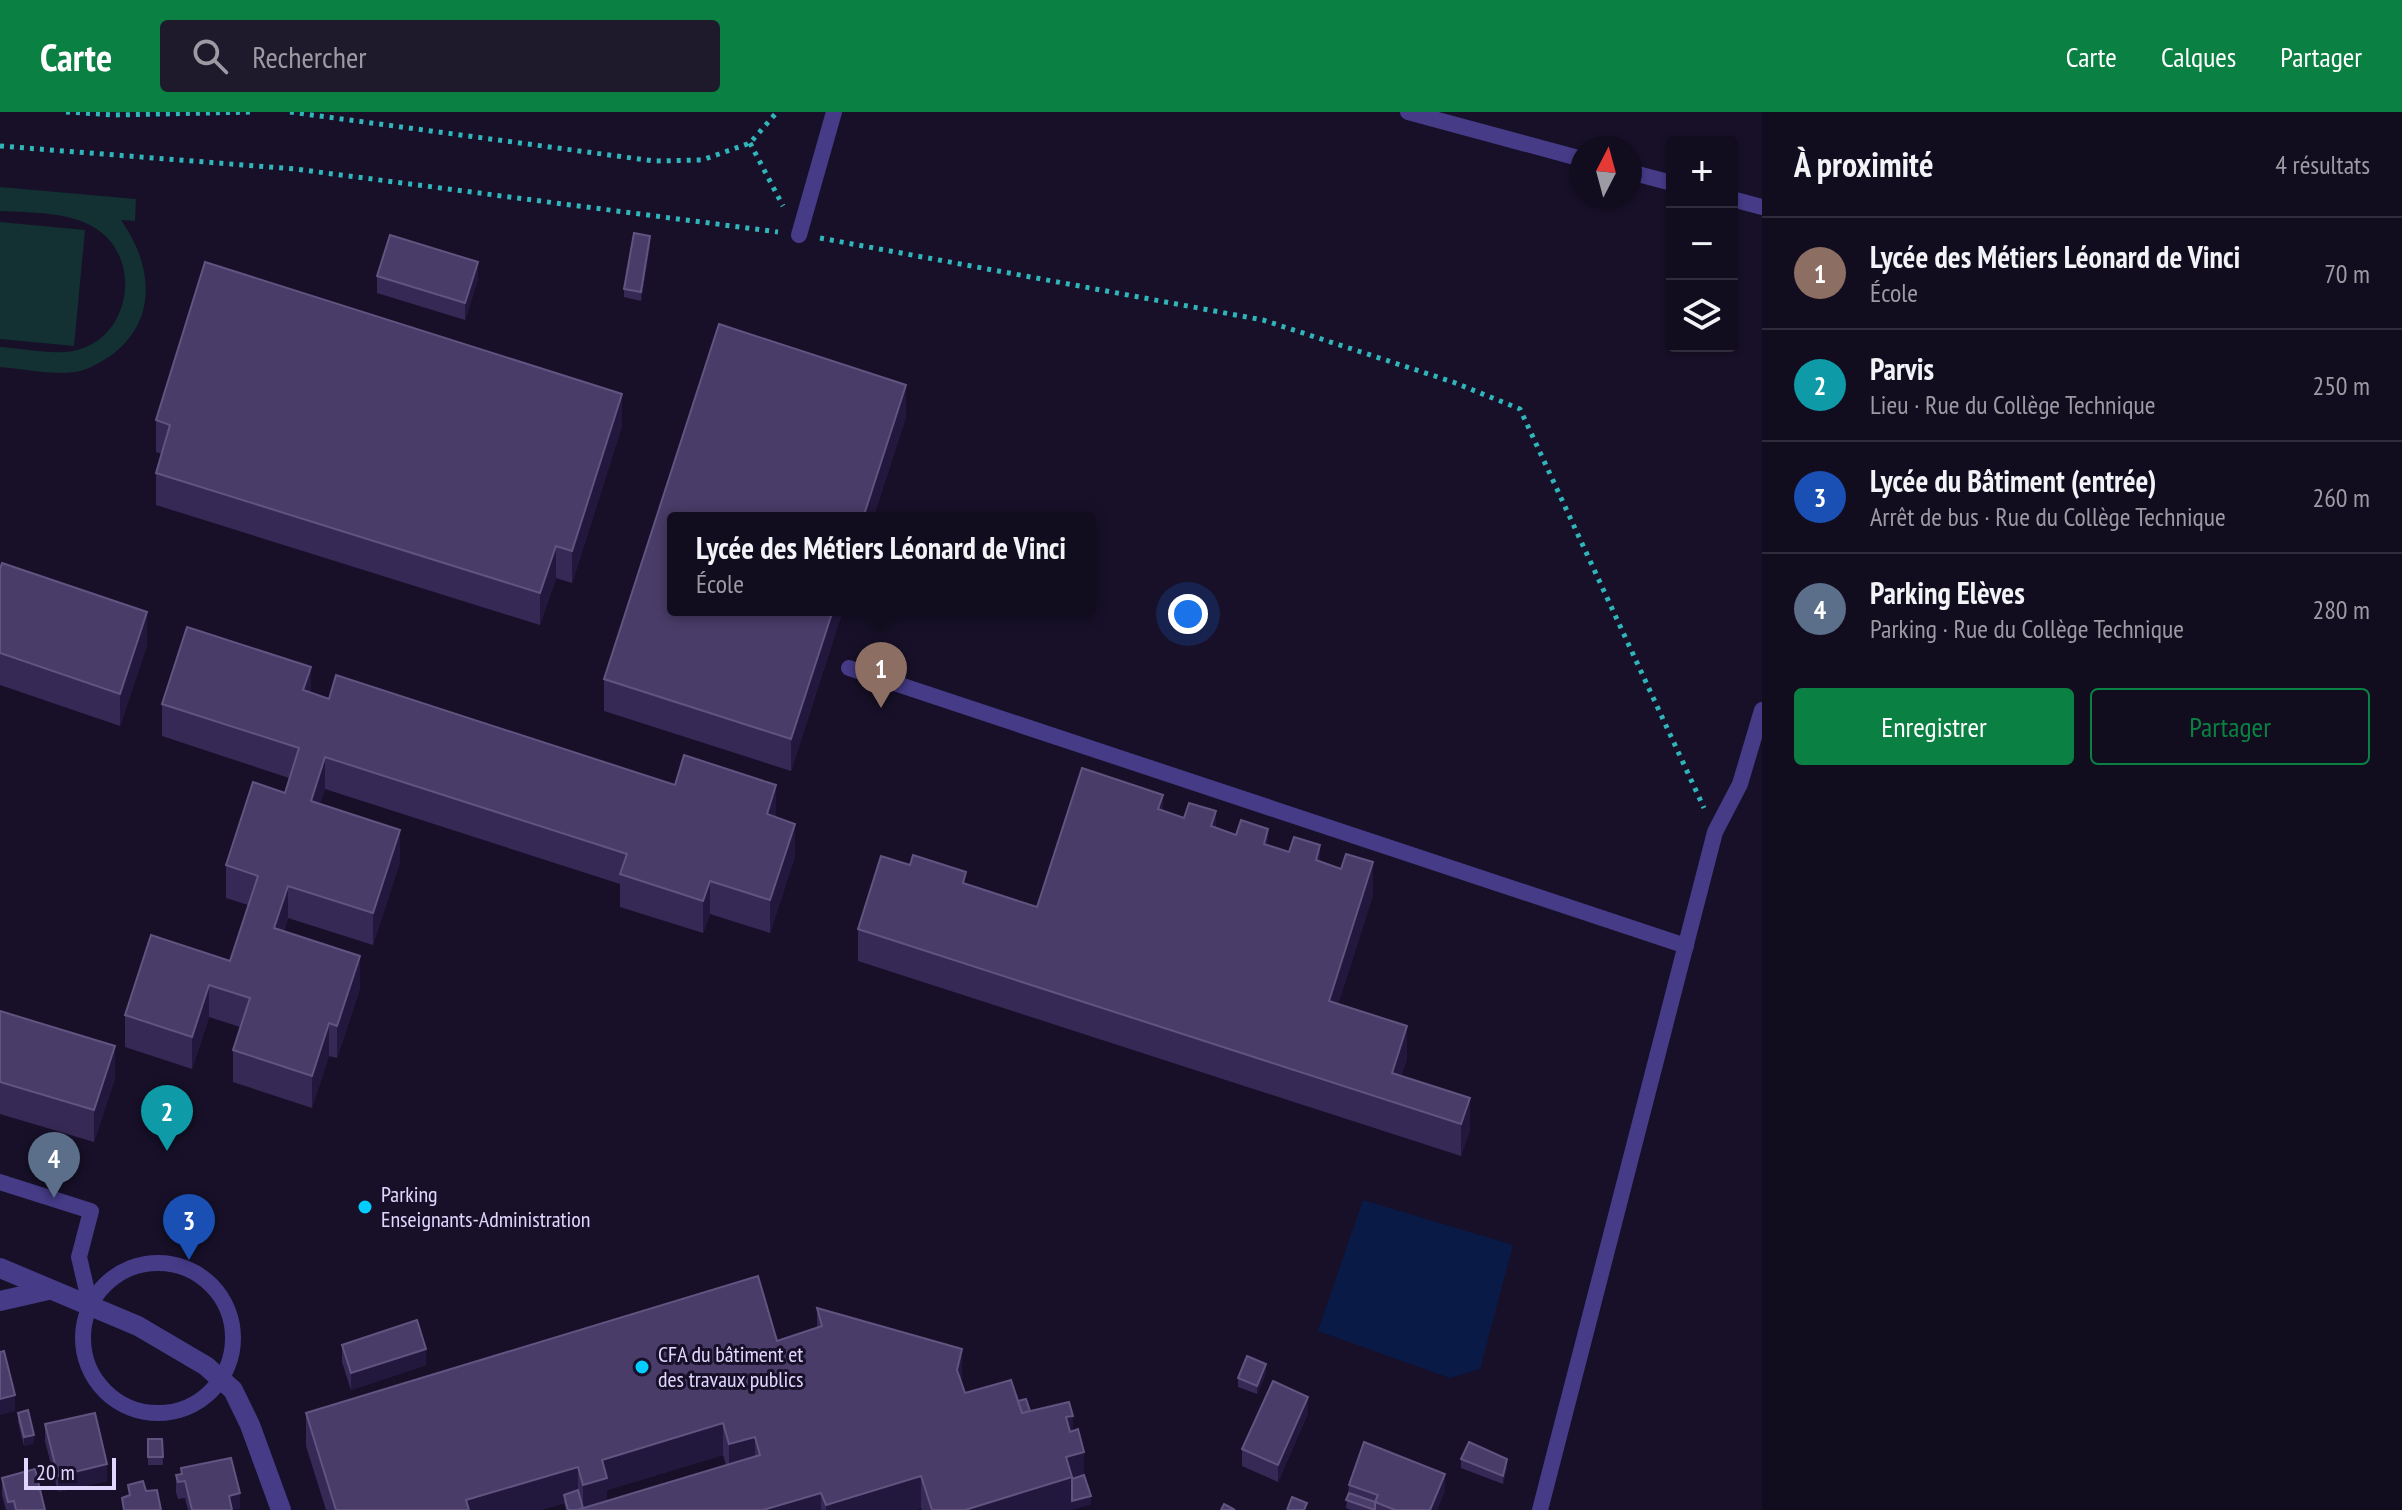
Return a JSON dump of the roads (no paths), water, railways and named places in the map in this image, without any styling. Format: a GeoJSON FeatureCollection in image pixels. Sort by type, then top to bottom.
{"type":"FeatureCollection","features":[{"type":"Feature","properties":{"kind":"street"},"geometry":{"type":"LineString","coordinates":[[0,1268],[138,1326],[206,1366],[233,1390],[250,1425],[281,1510]]}},
{"type":"Feature","properties":{"kind":"street"},"geometry":{"type":"LineString","coordinates":[[0,1301],[48,1290]]}},
{"type":"Feature","properties":{"kind":"lane"},"geometry":{"type":"LineString","coordinates":[[799,235],[834,112]]}},
{"type":"Feature","properties":{"kind":"lane"},"geometry":{"type":"LineString","coordinates":[[1408,112],[1570,156]]}},
{"type":"Feature","properties":{"kind":"lane"},"geometry":{"type":"LineString","coordinates":[[1642,175],[1666,181]]}},
{"type":"Feature","properties":{"kind":"lane"},"geometry":{"type":"LineString","coordinates":[[1738,201],[1762,207]]}},
{"type":"Feature","properties":{"kind":"lane"},"geometry":{"type":"LineString","coordinates":[[849,668],[1686,946]]}},
{"type":"Feature","properties":{"kind":"lane"},"geometry":{"type":"LineString","coordinates":[[1540,1510],[1715,832],[1740,784],[1762,710]]}},
{"type":"Feature","properties":{"kind":"lane"},"geometry":{"type":"LineString","coordinates":[[0,1182],[91,1211],[79,1257],[90,1304]]}},
{"type":"Feature","properties":{"kind":"lane"},"geometry":{"type":"LineString","coordinates":[[146,1264],[170,1264],[193,1271],[219,1295],[233,1328],[232,1352],[220,1380],[205,1396],[185,1408],[163,1413],[141,1411],[119,1403],[101,1389],[89,1370],[83,1337],[90,1304],[104,1285],[123,1270],[146,1264]]}},
{"type":"Feature","properties":{"kind":"water"},"geometry":{"type":"Polygon","coordinates":[[[1363,1200],[1513,1245],[1480,1369],[1450,1378],[1318,1331],[1363,1200]]]}},
{"type":"Feature","properties":{"kind":"place","name":"Lycée des Métiers Léonard de Vinci"},"geometry":{"type":"Point","coordinates":[881,708]}},
{"type":"Feature","properties":{"kind":"place","name":"Parvis"},"geometry":{"type":"Point","coordinates":[167,1151]}},
{"type":"Feature","properties":{"kind":"place","name":"Parking Elèves"},"geometry":{"type":"Point","coordinates":[54,1198]}},
{"type":"Feature","properties":{"kind":"place","name":"Parking Enseignants-Administration"},"geometry":{"type":"Point","coordinates":[365,1207]}},
{"type":"Feature","properties":{"kind":"place","name":"Lycée du Bâtiment (entrée)"},"geometry":{"type":"Point","coordinates":[189,1260]}},
{"type":"Feature","properties":{"kind":"place","name":"CFA du bâtiment et des travaux publics"},"geometry":{"type":"Point","coordinates":[642,1367]}}]}
